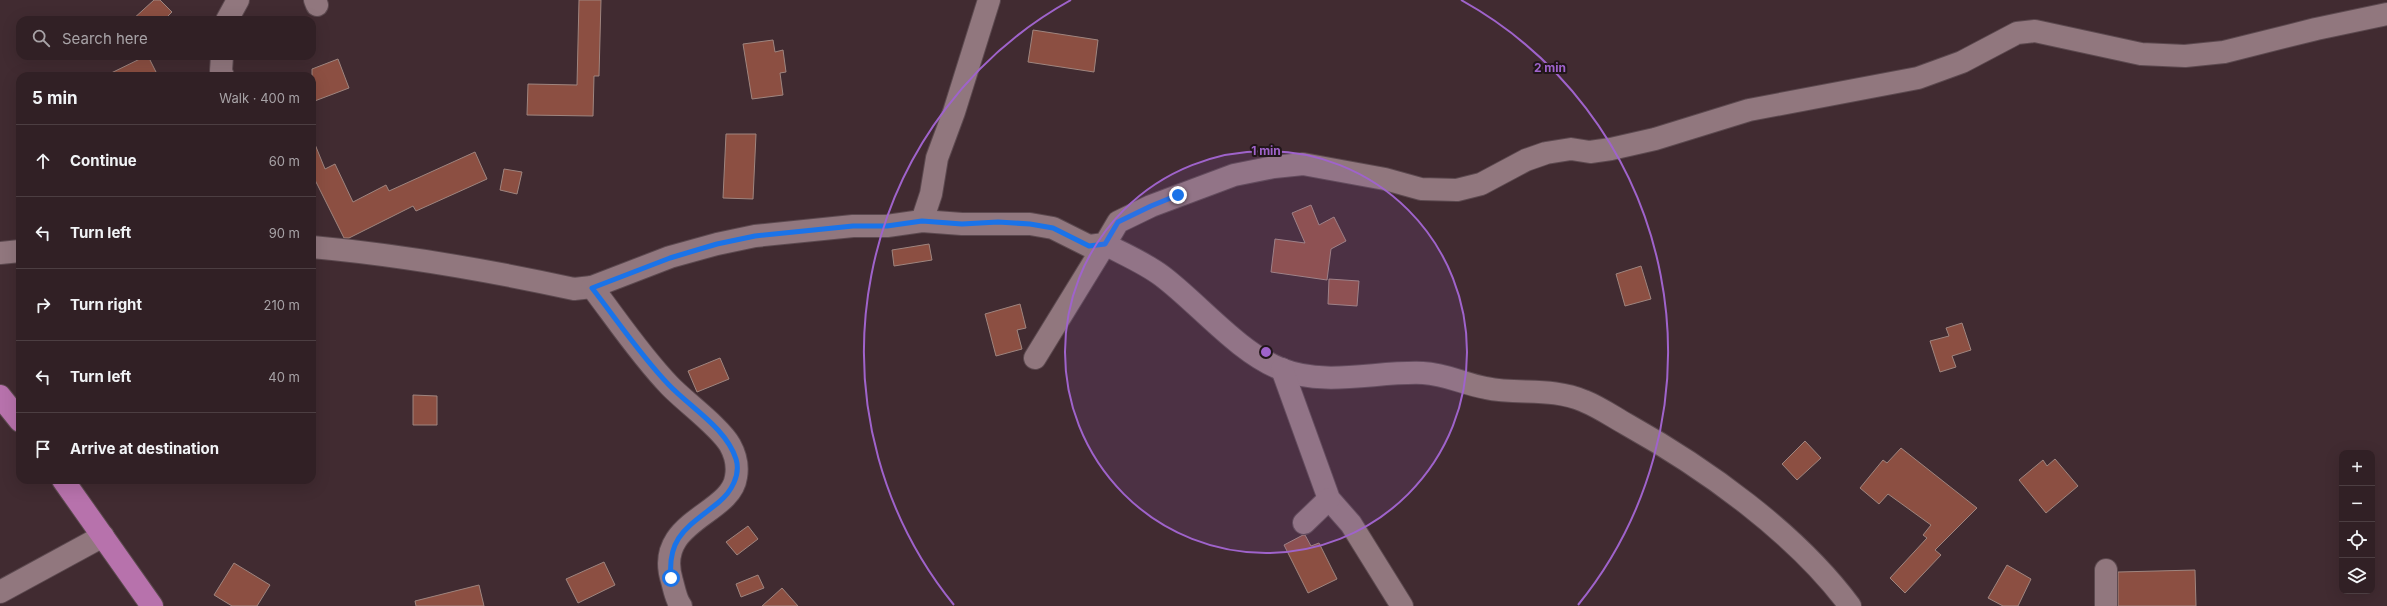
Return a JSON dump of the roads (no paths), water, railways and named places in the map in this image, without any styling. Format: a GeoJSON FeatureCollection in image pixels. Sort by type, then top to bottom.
{"type":"FeatureCollection","features":[{"type":"Feature","properties":{"kind":"main road"},"geometry":{"type":"LineString","coordinates":[[0,396],[16,416]]}},
{"type":"Feature","properties":{"kind":"main road"},"geometry":{"type":"LineString","coordinates":[[66,484],[152,606]]}},
{"type":"Feature","properties":{"kind":"street"},"geometry":{"type":"LineString","coordinates":[[229,16],[238,0]]}},
{"type":"Feature","properties":{"kind":"street"},"geometry":{"type":"LineString","coordinates":[[922,221],[931,194],[937,158],[954,112],[989,0]]}},
{"type":"Feature","properties":{"kind":"street"},"geometry":{"type":"LineString","coordinates":[[1035,358],[1118,222],[1151,206],[1234,176],[1274,167],[1302,164],[1385,179],[1421,189],[1457,190],[1481,184],[1526,160],[1546,153],[1571,149],[1590,152],[1611,149],[1655,139],[1749,110],[1918,78],[1962,62],[2017,33],[2035,31],[2141,54],[2185,56],[2224,52],[2316,29],[2387,14]]}},
{"type":"Feature","properties":{"kind":"street"},"geometry":{"type":"LineString","coordinates":[[221,60],[221,72]]}},
{"type":"Feature","properties":{"kind":"street"},"geometry":{"type":"LineString","coordinates":[[316,247],[399,255],[452,264],[574,289],[592,288],[670,258],[755,236],[922,221],[962,224],[998,222],[1030,224],[1053,228],[1089,246],[1105,244],[1161,274],[1219,326],[1262,360],[1282,370],[1324,377],[1357,377],[1422,373],[1451,377],[1486,388],[1540,391],[1583,400],[1660,443],[1719,483],[1783,535],[1832,583],[1850,606]]}},
{"type":"Feature","properties":{"kind":"street"},"geometry":{"type":"LineString","coordinates":[[0,253],[16,251]]}},
{"type":"Feature","properties":{"kind":"street"},"geometry":{"type":"LineString","coordinates":[[592,288],[668,385],[730,444],[736,461],[736,479],[726,496],[680,533],[672,550],[669,562],[671,578],[681,606]]}},
{"type":"Feature","properties":{"kind":"street"},"geometry":{"type":"LineString","coordinates":[[1282,370],[1329,499],[1351,524],[1402,606]]}},
{"type":"Feature","properties":{"kind":"street"},"geometry":{"type":"LineString","coordinates":[[1304,523],[1329,499]]}},
{"type":"Feature","properties":{"kind":"street"},"geometry":{"type":"LineString","coordinates":[[0,592],[103,536]]}},
{"type":"Feature","properties":{"kind":"street"},"geometry":{"type":"LineString","coordinates":[[2106,570],[2106,606]]}}]}
